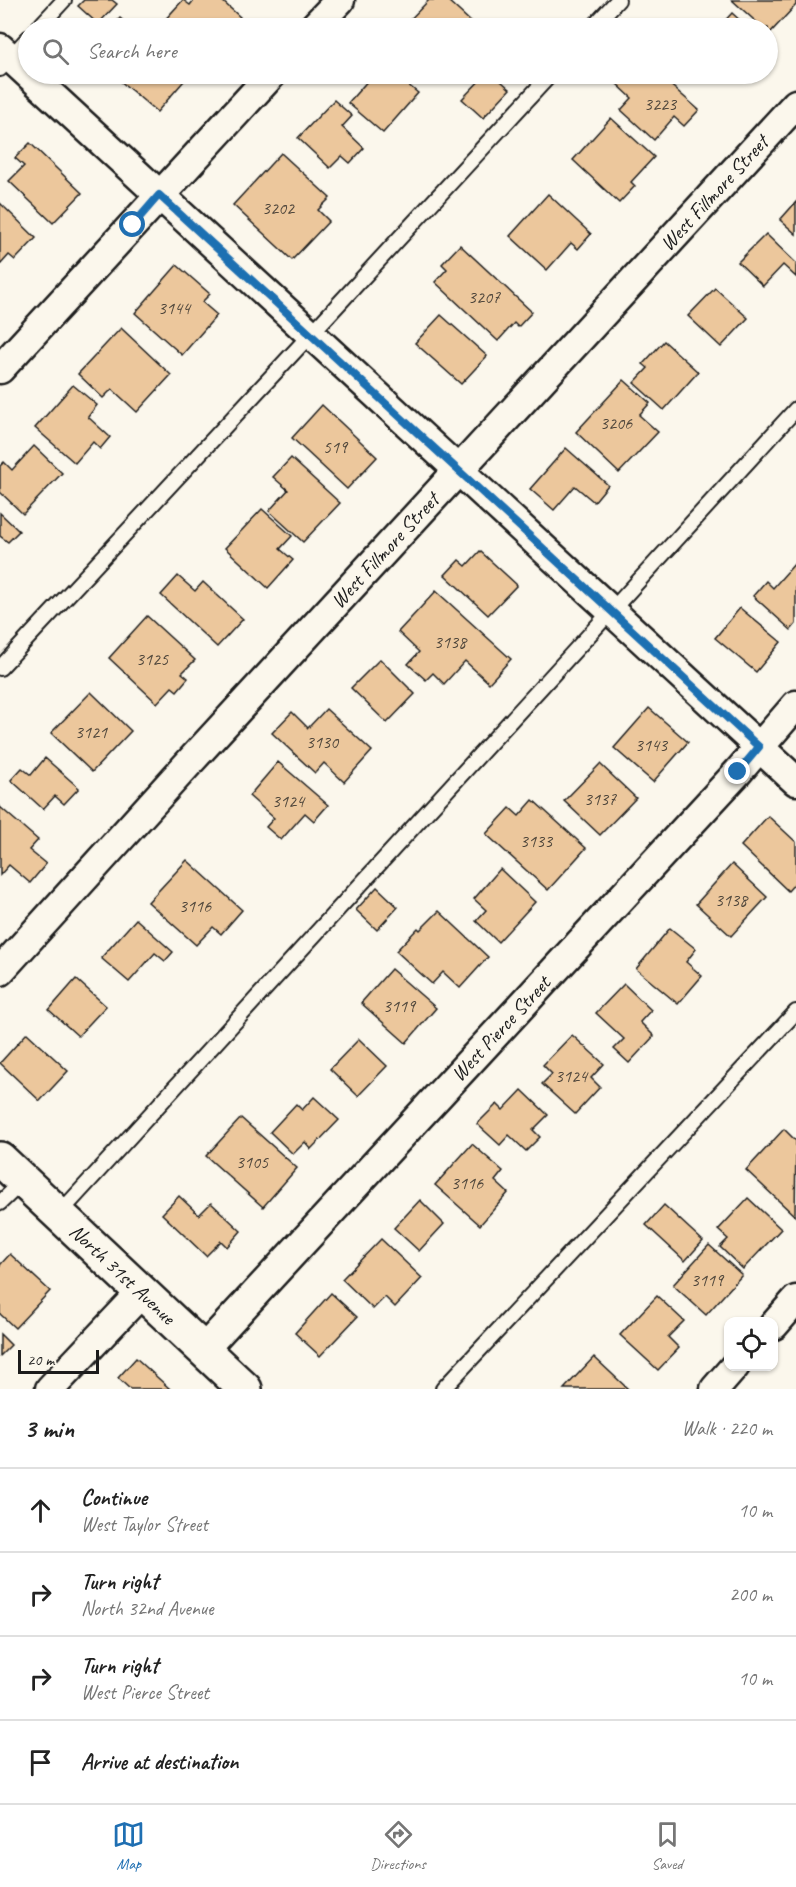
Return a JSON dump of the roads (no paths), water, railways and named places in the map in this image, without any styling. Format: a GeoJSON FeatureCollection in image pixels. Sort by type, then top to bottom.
{"type":"FeatureCollection","features":[{"type":"Feature","properties":{"kind":"street"},"geometry":{"type":"LineString","coordinates":[[323,18],[340,0]]}},
{"type":"Feature","properties":{"kind":"street"},"geometry":{"type":"LineString","coordinates":[[43,84],[458,472],[796,781]]}},
{"type":"Feature","properties":{"kind":"street"},"geometry":{"type":"LineString","coordinates":[[0,369],[263,84]]}},
{"type":"Feature","properties":{"kind":"street","name":"West Fillmore Street"},"geometry":{"type":"LineString","coordinates":[[0,971],[796,104]]}},
{"type":"Feature","properties":{"kind":"street","name":"West Pierce Street"},"geometry":{"type":"LineString","coordinates":[[203,1350],[796,705]]}},
{"type":"Feature","properties":{"kind":"street","name":"North 31st Avenue"},"geometry":{"type":"LineString","coordinates":[[11,1170],[245,1389]]}},
{"type":"Feature","properties":{"kind":"street"},"geometry":{"type":"LineString","coordinates":[[50,1389],[142,1292]]}},
{"type":"Feature","properties":{"kind":"street"},"geometry":{"type":"LineString","coordinates":[[778,1320],[796,1300]]}},
{"type":"Feature","properties":{"kind":"street"},"geometry":{"type":"LineString","coordinates":[[715,1389],[731,1371]]}},
{"type":"Feature","properties":{"kind":"lane"},"geometry":{"type":"LineString","coordinates":[[47,18],[64,0]]}},
{"type":"Feature","properties":{"kind":"lane"},"geometry":{"type":"LineString","coordinates":[[601,18],[618,0]]}},
{"type":"Feature","properties":{"kind":"lane"},"geometry":{"type":"LineString","coordinates":[[0,668],[542,84]]}},
{"type":"Feature","properties":{"kind":"lane"},"geometry":{"type":"LineString","coordinates":[[59,1214],[796,409]]}},
{"type":"Feature","properties":{"kind":"lane"},"geometry":{"type":"LineString","coordinates":[[443,1389],[796,1012]]}},
{"type":"Feature","properties":{"kind":"lane"},"geometry":{"type":"LineString","coordinates":[[0,1203],[11,1170]]}}]}
